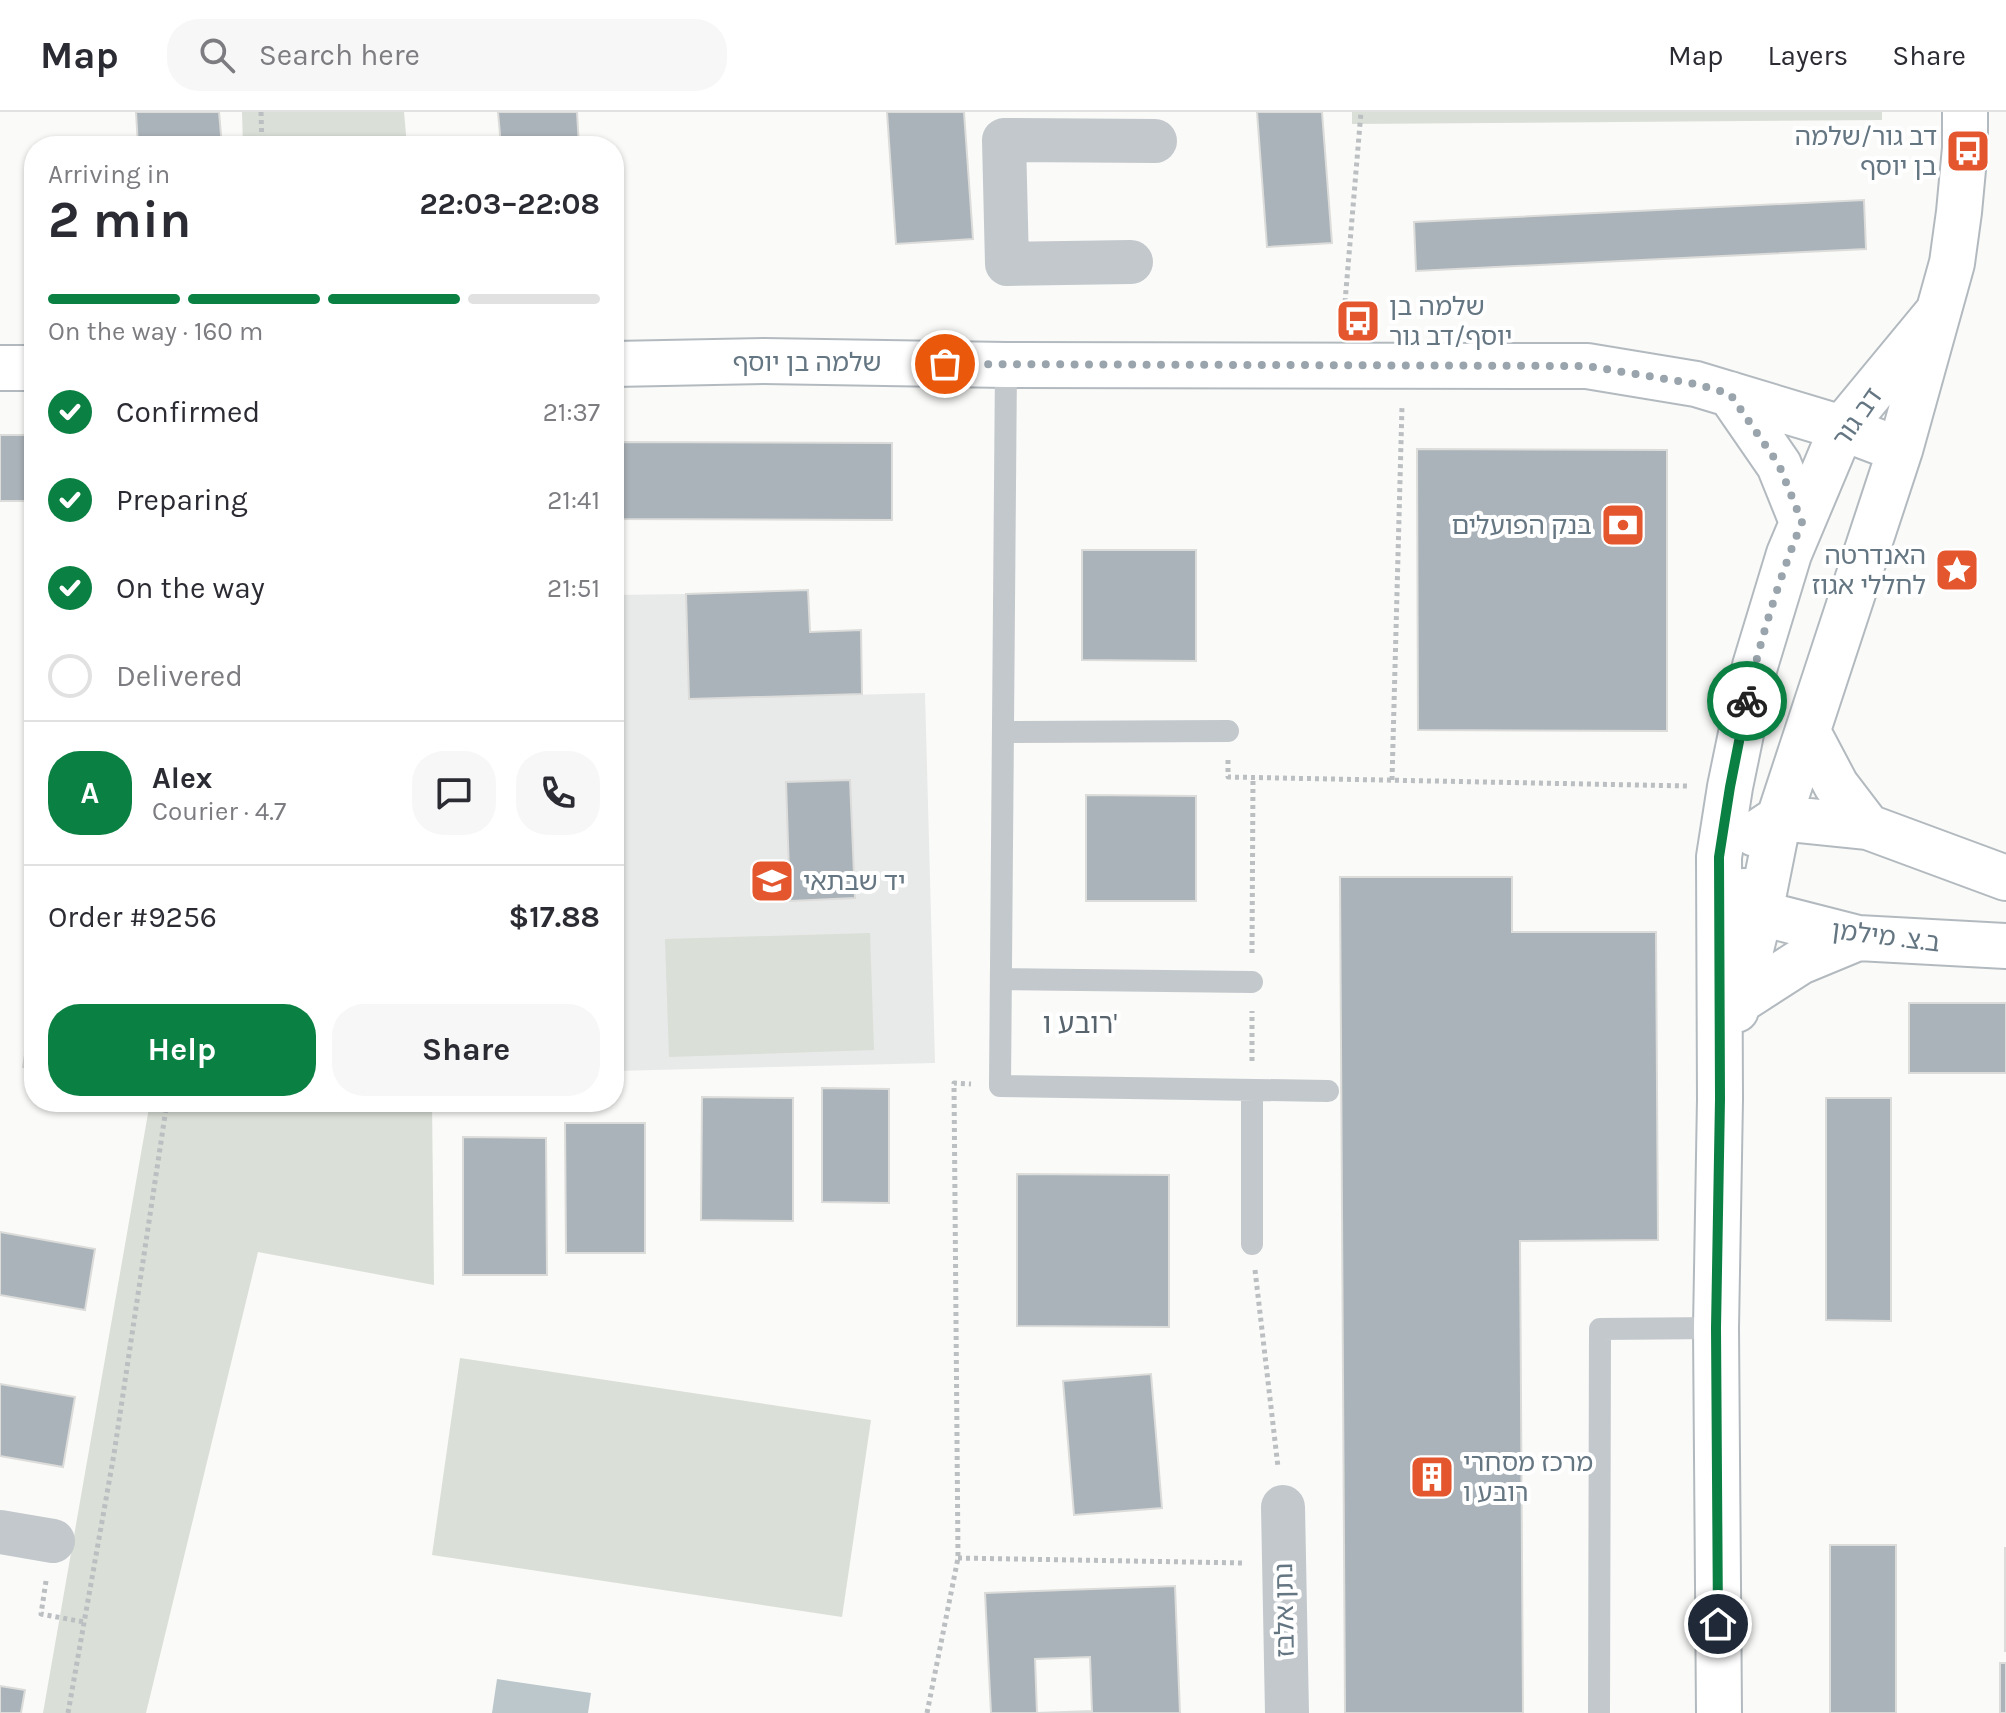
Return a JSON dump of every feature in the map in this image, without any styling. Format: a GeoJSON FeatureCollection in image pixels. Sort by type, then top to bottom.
{"type":"FeatureCollection","features":[{"type":"Feature","properties":{"kind":"street","name":"דב גור"},"geometry":{"type":"LineString","coordinates":[[1720,1099],[1779,818],[1900,450],[1952,263],[1965,148],[1965,112]]}},
{"type":"Feature","properties":{"kind":"street"},"geometry":{"type":"LineString","coordinates":[[1131,262],[1007,264],[1004,140],[1155,141]]}},
{"type":"Feature","properties":{"kind":"street","name":"דב גור"},"geometry":{"type":"LineString","coordinates":[[1719,1713],[1716,1328],[1720,1099],[1719,857],[1755,666],[1789,554],[1842,428],[1937,313]]}},
{"type":"Feature","properties":{"kind":"street","name":"שלמה בן יוסף"},"geometry":{"type":"LineString","coordinates":[[624,364],[764,361],[1006,365],[1587,366],[1696,384],[1842,428],[1900,450]]}},
{"type":"Feature","properties":{"kind":"street"},"geometry":{"type":"LineString","coordinates":[[0,368],[24,368]]}},
{"type":"Feature","properties":{"kind":"street"},"geometry":{"type":"LineString","coordinates":[[1730,394],[1779,465],[1802,522]]}},
{"type":"Feature","properties":{"kind":"street"},"geometry":{"type":"LineString","coordinates":[[1808,732],[1836,785],[1868,827]]}},
{"type":"Feature","properties":{"kind":"street"},"geometry":{"type":"LineString","coordinates":[[1760,913],[1719,857],[1779,818],[1868,827],[2006,878]]}},
{"type":"Feature","properties":{"kind":"street","name":"ב.צ. מילמן"},"geometry":{"type":"LineString","coordinates":[[1760,913],[1858,938],[2006,946]]}},
{"type":"Feature","properties":{"kind":"street"},"geometry":{"type":"LineString","coordinates":[[1738,1002],[1800,962],[1858,938]]}},
{"type":"Feature","properties":{"kind":"street","name":"נתן אלבז"},"geometry":{"type":"LineString","coordinates":[[1283,1507],[1287,1713]]}},
{"type":"Feature","properties":{"kind":"street"},"geometry":{"type":"LineString","coordinates":[[0,1532],[53,1541]]}},
{"type":"Feature","properties":{"kind":"lane"},"geometry":{"type":"LineString","coordinates":[[1006,365],[1000,1086],[1328,1091]]}},
{"type":"Feature","properties":{"kind":"lane"},"geometry":{"type":"LineString","coordinates":[[1003,732],[1228,731]]}},
{"type":"Feature","properties":{"kind":"lane"},"geometry":{"type":"LineString","coordinates":[[1001,979],[1252,982]]}},
{"type":"Feature","properties":{"kind":"lane"},"geometry":{"type":"LineString","coordinates":[[1252,1090],[1252,1244]]}},
{"type":"Feature","properties":{"kind":"lane"},"geometry":{"type":"LineString","coordinates":[[1599,1713],[1600,1329],[1716,1328]]}},
{"type":"Feature","properties":{"kind":"path"},"geometry":{"type":"LineString","coordinates":[[261,112],[262,136]]}},
{"type":"Feature","properties":{"kind":"path"},"geometry":{"type":"LineString","coordinates":[[1340,365],[1361,112]]}},
{"type":"Feature","properties":{"kind":"path"},"geometry":{"type":"LineString","coordinates":[[1392,780],[1403,365]]}},
{"type":"Feature","properties":{"kind":"path"},"geometry":{"type":"LineString","coordinates":[[1228,731],[1228,777],[1730,787]]}},
{"type":"Feature","properties":{"kind":"path"},"geometry":{"type":"LineString","coordinates":[[1252,1090],[1253,778]]}},
{"type":"Feature","properties":{"kind":"path"},"geometry":{"type":"LineString","coordinates":[[927,1713],[958,1558],[954,1083],[1000,1086]]}},
{"type":"Feature","properties":{"kind":"path"},"geometry":{"type":"LineString","coordinates":[[68,1713],[114,1454],[165,1112]]}},
{"type":"Feature","properties":{"kind":"path"},"geometry":{"type":"LineString","coordinates":[[1252,1244],[1283,1507]]}},
{"type":"Feature","properties":{"kind":"path"},"geometry":{"type":"LineString","coordinates":[[53,1541],[41,1614],[84,1622]]}},
{"type":"Feature","properties":{"kind":"path"},"geometry":{"type":"LineString","coordinates":[[958,1558],[1283,1564]]}},
{"type":"Feature","properties":{"kind":"shaded area"},"geometry":{"type":"Polygon","coordinates":[[[242,112],[404,112],[406,136],[243,136],[242,112]]]}},
{"type":"Feature","properties":{"kind":"shaded area"},"geometry":{"type":"Polygon","coordinates":[[[1352,112],[1882,112],[1882,120],[1352,124],[1352,112]]]}},
{"type":"Feature","properties":{"kind":"shaded area","name":"יד שבתאי"},"geometry":{"type":"Polygon","coordinates":[[[686,594],[689,699],[925,693],[935,1063],[624,1071],[624,595],[686,594]]]}},
{"type":"Feature","properties":{"kind":"shaded area"},"geometry":{"type":"Polygon","coordinates":[[[870,933],[874,1050],[669,1057],[665,939],[870,933]]]}},
{"type":"Feature","properties":{"kind":"shaded area"},"geometry":{"type":"Polygon","coordinates":[[[148,1112],[432,1112],[434,1285],[258,1252],[146,1713],[43,1713],[148,1112]]]}},
{"type":"Feature","properties":{"kind":"shaded area"},"geometry":{"type":"Polygon","coordinates":[[[460,1358],[871,1420],[842,1617],[432,1555],[460,1358]]]}},
{"type":"Feature","properties":{"kind":"shaded area"},"geometry":{"type":"Polygon","coordinates":[[[497,1679],[591,1693],[588,1713],[492,1713],[497,1679]]]}},
{"type":"Feature","properties":{"kind":"building"},"geometry":{"type":"Polygon","coordinates":[[[136,112],[219,112],[221,136],[137,136],[136,112]]]}},
{"type":"Feature","properties":{"kind":"building"},"geometry":{"type":"Polygon","coordinates":[[[498,112],[577,112],[578,136],[500,136],[498,112]]]}},
{"type":"Feature","properties":{"kind":"building"},"geometry":{"type":"Polygon","coordinates":[[[887,112],[964,112],[973,239],[896,244],[887,112]]]}},
{"type":"Feature","properties":{"kind":"building"},"geometry":{"type":"Polygon","coordinates":[[[1257,112],[1322,112],[1332,243],[1267,247],[1257,112]]]}},
{"type":"Feature","properties":{"kind":"building"},"geometry":{"type":"Polygon","coordinates":[[[1864,200],[1866,249],[1416,271],[1414,222],[1864,200]]]}},
{"type":"Feature","properties":{"kind":"building"},"geometry":{"type":"Polygon","coordinates":[[[0,435],[24,435],[24,501],[0,501],[0,435]]]}},
{"type":"Feature","properties":{"kind":"building"},"geometry":{"type":"Polygon","coordinates":[[[624,442],[892,443],[892,520],[624,519],[624,442]]]}},
{"type":"Feature","properties":{"kind":"building"},"geometry":{"type":"Polygon","coordinates":[[[1417,449],[1667,450],[1667,731],[1418,730],[1417,449]]]}},
{"type":"Feature","properties":{"kind":"building"},"geometry":{"type":"Polygon","coordinates":[[[1082,550],[1196,550],[1196,661],[1082,660],[1082,550]]]}},
{"type":"Feature","properties":{"kind":"building"},"geometry":{"type":"Polygon","coordinates":[[[808,590],[810,632],[861,630],[862,694],[689,699],[686,594],[808,590]]]}},
{"type":"Feature","properties":{"kind":"building"},"geometry":{"type":"Polygon","coordinates":[[[850,780],[855,898],[790,901],[786,782],[850,780]]]}},
{"type":"Feature","properties":{"kind":"building"},"geometry":{"type":"Polygon","coordinates":[[[1086,795],[1196,796],[1196,901],[1086,901],[1086,795]]]}},
{"type":"Feature","properties":{"kind":"building","name":"מרכז מסחרי רובע ו"},"geometry":{"type":"Polygon","coordinates":[[[1340,877],[1512,877],[1512,932],[1656,932],[1658,1240],[1520,1241],[1523,1713],[1345,1713],[1340,877]]]}},
{"type":"Feature","properties":{"kind":"building"},"geometry":{"type":"Polygon","coordinates":[[[1909,1003],[2006,1003],[2006,1073],[1909,1073],[1909,1003]]]}},
{"type":"Feature","properties":{"kind":"building"},"geometry":{"type":"Polygon","coordinates":[[[822,1088],[889,1089],[889,1203],[822,1202],[822,1088]]]}},
{"type":"Feature","properties":{"kind":"building"},"geometry":{"type":"Polygon","coordinates":[[[702,1097],[793,1098],[793,1221],[701,1220],[702,1097]]]}},
{"type":"Feature","properties":{"kind":"building"},"geometry":{"type":"Polygon","coordinates":[[[1826,1098],[1891,1098],[1891,1321],[1826,1320],[1826,1098]]]}},
{"type":"Feature","properties":{"kind":"building"},"geometry":{"type":"Polygon","coordinates":[[[565,1123],[645,1123],[645,1253],[566,1253],[565,1123]]]}},
{"type":"Feature","properties":{"kind":"building"},"geometry":{"type":"Polygon","coordinates":[[[463,1137],[546,1138],[547,1275],[463,1275],[463,1137]]]}},
{"type":"Feature","properties":{"kind":"building"},"geometry":{"type":"Polygon","coordinates":[[[1017,1174],[1169,1175],[1169,1327],[1017,1326],[1017,1174]]]}},
{"type":"Feature","properties":{"kind":"building"},"geometry":{"type":"Polygon","coordinates":[[[0,1232],[95,1249],[85,1310],[0,1295],[0,1232]]]}},
{"type":"Feature","properties":{"kind":"building"},"geometry":{"type":"Polygon","coordinates":[[[1151,1374],[1162,1508],[1074,1515],[1063,1381],[1151,1374]]]}},
{"type":"Feature","properties":{"kind":"building"},"geometry":{"type":"Polygon","coordinates":[[[0,1384],[75,1397],[63,1467],[0,1456],[0,1384]]]}},
{"type":"Feature","properties":{"kind":"building"},"geometry":{"type":"Polygon","coordinates":[[[1830,1545],[1896,1545],[1896,1713],[1830,1713],[1830,1545]]]}},
{"type":"Feature","properties":{"kind":"building"},"geometry":{"type":"Polygon","coordinates":[[[2006,1548],[2006,1651],[2005,1651],[2006,1548]]]}},
{"type":"Feature","properties":{"kind":"building"},"geometry":{"type":"Polygon","coordinates":[[[1175,1586],[1180,1713],[1037,1713],[991,1713],[985,1593],[1175,1586]],[[1090,1657],[1035,1659],[1037,1713],[1092,1711],[1090,1657]]]}},
{"type":"Feature","properties":{"kind":"building"},"geometry":{"type":"Polygon","coordinates":[[[2000,1663],[2006,1663],[2006,1713],[2000,1713],[2000,1663]]]}},
{"type":"Feature","properties":{"kind":"building"},"geometry":{"type":"Polygon","coordinates":[[[0,1686],[25,1690],[21,1713],[0,1713],[0,1686]]]}},
{"type":"Feature","properties":{"kind":"way so far"},"geometry":{"type":"LineString","coordinates":[[945,364],[1587,366],[1696,384],[1730,394],[1779,465],[1802,522],[1789,554],[1747,701]]}},
{"type":"Feature","properties":{"kind":"place","name":"דב גור/שלמה בן יוסף"},"geometry":{"type":"Point","coordinates":[1968,151]}},
{"type":"Feature","properties":{"kind":"place","name":"שלמה בן יוסף/דב גור"},"geometry":{"type":"Point","coordinates":[1358,321]}},
{"type":"Feature","properties":{"kind":"place","name":"בנק הפועלים"},"geometry":{"type":"Point","coordinates":[1623,525]}},
{"type":"Feature","properties":{"kind":"place","name":"האנדרטה לחללי אגוז"},"geometry":{"type":"Point","coordinates":[1957,570]}},
{"type":"Feature","properties":{"kind":"place","name":"יד שבתאי"},"geometry":{"type":"Point","coordinates":[772,881]}},
{"type":"Feature","properties":{"kind":"place","name":"מרכז מסחרי רובע ו"},"geometry":{"type":"Point","coordinates":[1432,1477]}},
{"type":"Feature","properties":{"kind":"district","name":"רובע ו'"},"geometry":{"type":"Point","coordinates":[1080,1023]}},
{"type":"Feature","properties":{"kind":"route"},"geometry":{"type":"LineString","coordinates":[[1718,1624],[1719,857],[1747,701]]}}]}
